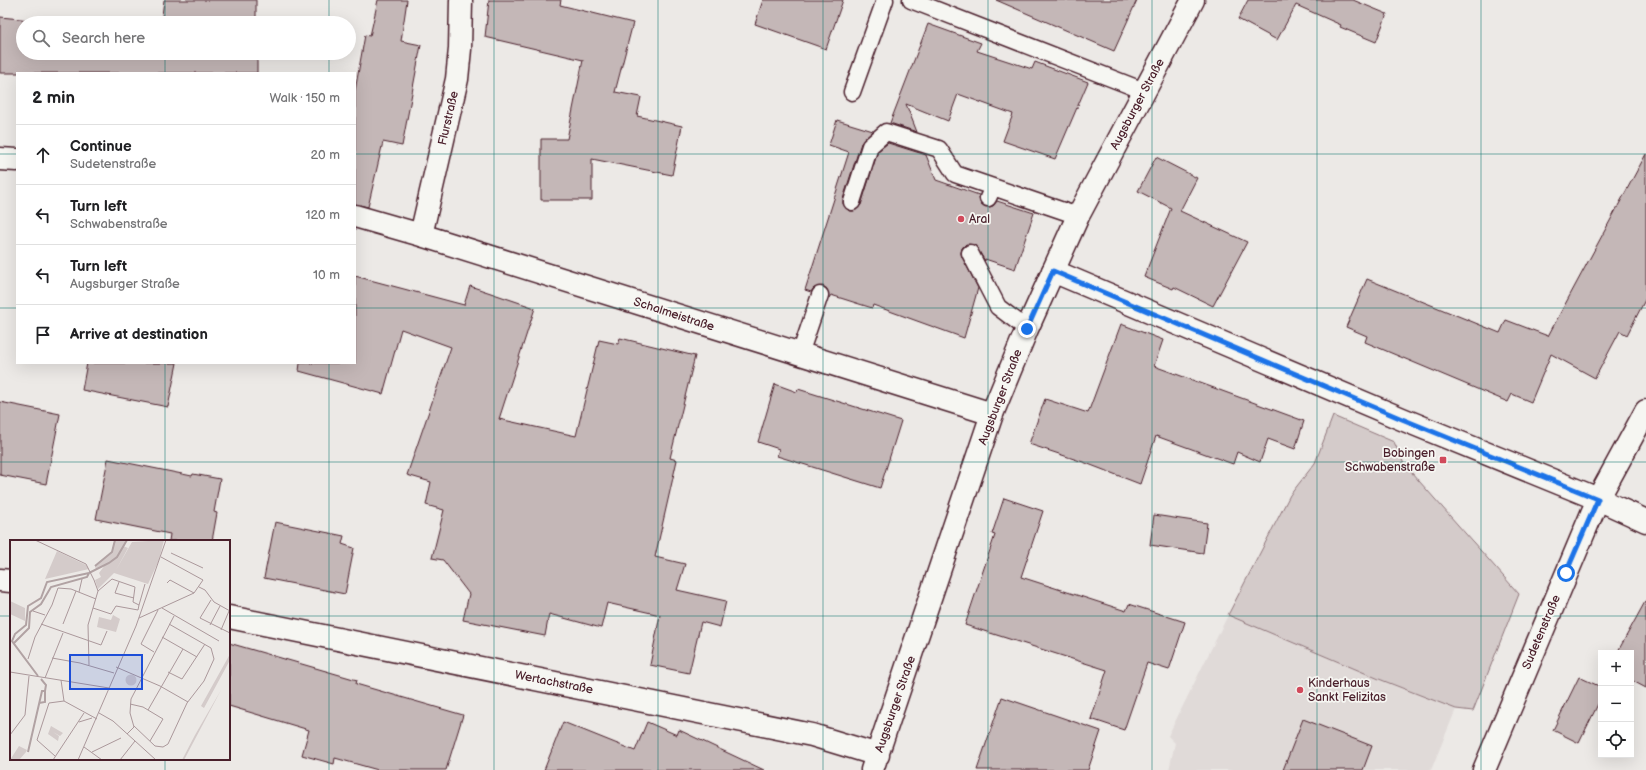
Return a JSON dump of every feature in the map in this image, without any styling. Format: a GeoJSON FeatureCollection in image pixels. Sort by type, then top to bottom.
{"type":"FeatureCollection","features":[{"type":"Feature","properties":{"kind":"street","name":"Flurstraße"},"geometry":{"type":"LineString","coordinates":[[421,234],[457,79],[460,49],[461,0]]}},
{"type":"Feature","properties":{"kind":"street","name":"Augsburger Straße"},"geometry":{"type":"LineString","coordinates":[[875,763],[992,414],[1027,329],[1078,216],[1193,0]]}},
{"type":"Feature","properties":{"kind":"street"},"geometry":{"type":"LineString","coordinates":[[0,158],[16,160]]}},
{"type":"Feature","properties":{"kind":"street","name":"Schalmeistraße"},"geometry":{"type":"LineString","coordinates":[[356,216],[421,234],[992,414]]}},
{"type":"Feature","properties":{"kind":"street"},"geometry":{"type":"LineString","coordinates":[[1053,271],[1402,419],[1598,499],[1646,521]]}},
{"type":"Feature","properties":{"kind":"street","name":"Sudetenstraße"},"geometry":{"type":"LineString","coordinates":[[1484,770],[1598,499],[1646,411]]}},
{"type":"Feature","properties":{"kind":"street"},"geometry":{"type":"LineString","coordinates":[[0,580],[10,581]]}},
{"type":"Feature","properties":{"kind":"street","name":"Wertachstraße"},"geometry":{"type":"LineString","coordinates":[[230,617],[812,735],[875,763]]}},
{"type":"Feature","properties":{"kind":"lane"},"geometry":{"type":"LineString","coordinates":[[852,92],[885,0]]}},
{"type":"Feature","properties":{"kind":"lane"},"geometry":{"type":"LineString","coordinates":[[911,0],[1144,91]]}},
{"type":"Feature","properties":{"kind":"lane"},"geometry":{"type":"LineString","coordinates":[[852,202],[870,146],[886,132],[939,149],[955,174],[991,193],[1078,216]]}},
{"type":"Feature","properties":{"kind":"lane"},"geometry":{"type":"LineString","coordinates":[[970,253],[998,307],[1027,329]]}},
{"type":"Feature","properties":{"kind":"lane"},"geometry":{"type":"LineString","coordinates":[[800,354],[820,295]]}},
{"type":"Feature","properties":{"kind":"shaded area"},"geometry":{"type":"Polygon","coordinates":[[[1333,416],[1394,442],[1404,464],[1519,594],[1473,711],[1456,709],[1379,679],[1228,615],[1290,495],[1315,463],[1333,416]]]}},
{"type":"Feature","properties":{"kind":"shaded area","name":"Kinderhaus Sankt Felizitas"},"geometry":{"type":"Polygon","coordinates":[[[1228,615],[1379,679],[1456,709],[1431,770],[1169,770],[1175,743],[1168,736],[1228,615]]]}},
{"type":"Feature","properties":{"kind":"building"},"geometry":{"type":"Polygon","coordinates":[[[164,0],[256,0],[256,16],[162,16],[164,0]]]}},
{"type":"Feature","properties":{"kind":"building"},"geometry":{"type":"Polygon","coordinates":[[[378,0],[407,0],[401,41],[421,45],[402,146],[383,142],[368,207],[356,204],[356,85],[365,35],[370,36],[378,0]]]}},
{"type":"Feature","properties":{"kind":"building"},"geometry":{"type":"Polygon","coordinates":[[[489,0],[561,0],[560,5],[633,23],[615,92],[641,97],[637,116],[682,126],[672,175],[592,159],[592,200],[541,200],[541,139],[567,139],[583,60],[485,37],[489,0]]]}},
{"type":"Feature","properties":{"kind":"building"},"geometry":{"type":"Polygon","coordinates":[[[763,0],[843,0],[826,49],[755,24],[763,0]]]}},
{"type":"Feature","properties":{"kind":"building"},"geometry":{"type":"Polygon","coordinates":[[[996,0],[1137,0],[1114,51],[996,0]]]}},
{"type":"Feature","properties":{"kind":"building"},"geometry":{"type":"Polygon","coordinates":[[[1248,0],[1353,0],[1387,14],[1376,42],[1340,27],[1341,25],[1296,5],[1277,40],[1238,19],[1248,0]]]}},
{"type":"Feature","properties":{"kind":"building"},"geometry":{"type":"Polygon","coordinates":[[[0,17],[16,19],[16,60],[257,60],[257,72],[0,73],[0,17]]]}},
{"type":"Feature","properties":{"kind":"building"},"geometry":{"type":"Polygon","coordinates":[[[928,24],[981,43],[977,51],[1032,69],[1035,62],[1088,82],[1055,159],[1003,141],[1013,114],[958,94],[948,121],[906,104],[917,132],[890,123],[928,24]]]}},
{"type":"Feature","properties":{"kind":"building"},"geometry":{"type":"Polygon","coordinates":[[[837,120],[873,131],[861,143],[843,199],[843,204],[849,211],[854,211],[861,205],[878,151],[888,143],[926,155],[936,180],[979,195],[980,203],[984,206],[993,206],[997,201],[1034,213],[1015,269],[985,259],[985,261],[975,245],[966,244],[962,248],[962,257],[978,288],[964,338],[873,305],[872,308],[831,295],[829,298],[827,289],[823,286],[814,288],[811,292],[805,290],[849,152],[829,145],[837,120]]]}},
{"type":"Feature","properties":{"kind":"building"},"geometry":{"type":"Polygon","coordinates":[[[1646,154],[1646,298],[1627,335],[1620,331],[1595,378],[1551,354],[1531,402],[1512,394],[1508,402],[1365,342],[1367,336],[1346,327],[1367,279],[1500,333],[1506,320],[1548,336],[1646,154]]]}},
{"type":"Feature","properties":{"kind":"building"},"geometry":{"type":"Polygon","coordinates":[[[1156,157],[1197,178],[1180,211],[1247,242],[1213,306],[1174,287],[1173,289],[1144,277],[1171,208],[1138,191],[1156,157]]]}},
{"type":"Feature","properties":{"kind":"building"},"geometry":{"type":"Polygon","coordinates":[[[356,276],[464,305],[470,286],[535,308],[499,419],[576,436],[599,340],[618,344],[620,338],[695,356],[670,458],[677,460],[655,557],[685,564],[677,590],[726,601],[720,627],[701,622],[689,673],[650,665],[660,615],[607,603],[601,628],[549,614],[545,636],[463,620],[469,594],[443,560],[432,558],[444,510],[426,505],[431,482],[407,475],[451,347],[401,329],[383,394],[299,371],[300,364],[356,364],[356,276]]]}},
{"type":"Feature","properties":{"kind":"building"},"geometry":{"type":"Polygon","coordinates":[[[1121,324],[1163,340],[1154,366],[1304,421],[1295,449],[1268,439],[1260,462],[1237,452],[1233,464],[1156,436],[1140,484],[1083,462],[1029,444],[1045,399],[1088,413],[1121,324]]]}},
{"type":"Feature","properties":{"kind":"building"},"geometry":{"type":"Polygon","coordinates":[[[87,364],[177,364],[168,407],[82,390],[87,364]]]}},
{"type":"Feature","properties":{"kind":"building"},"geometry":{"type":"Polygon","coordinates":[[[775,384],[797,392],[798,389],[901,421],[880,488],[777,456],[779,449],[758,442],[775,384]]]}},
{"type":"Feature","properties":{"kind":"building"},"geometry":{"type":"Polygon","coordinates":[[[0,402],[60,414],[46,484],[0,475],[0,402]]]}},
{"type":"Feature","properties":{"kind":"building"},"geometry":{"type":"Polygon","coordinates":[[[108,459],[192,476],[193,474],[220,479],[214,512],[217,513],[212,540],[169,540],[170,534],[96,519],[108,459]]]}},
{"type":"Feature","properties":{"kind":"building"},"geometry":{"type":"Polygon","coordinates":[[[1004,498],[1043,511],[1021,577],[1126,611],[1129,604],[1185,622],[1169,670],[1147,663],[1124,730],[1091,719],[1107,670],[965,625],[995,535],[992,534],[1004,498]]]}},
{"type":"Feature","properties":{"kind":"building"},"geometry":{"type":"Polygon","coordinates":[[[1154,515],[1207,523],[1203,553],[1150,545],[1154,515]]]}},
{"type":"Feature","properties":{"kind":"building"},"geometry":{"type":"Polygon","coordinates":[[[275,522],[344,536],[342,544],[354,548],[345,594],[264,578],[275,522]]]}},
{"type":"Feature","properties":{"kind":"building"},"geometry":{"type":"Polygon","coordinates":[[[1646,600],[1646,688],[1634,682],[1634,650],[1619,650],[1646,600]]]}},
{"type":"Feature","properties":{"kind":"building"},"geometry":{"type":"Polygon","coordinates":[[[230,643],[357,680],[356,684],[463,715],[446,770],[378,770],[335,758],[334,764],[302,755],[309,730],[230,706],[230,643]]]}},
{"type":"Feature","properties":{"kind":"building"},"geometry":{"type":"Polygon","coordinates":[[[1579,677],[1598,686],[1598,704],[1579,743],[1553,730],[1579,677]]]}},
{"type":"Feature","properties":{"kind":"building"},"geometry":{"type":"Polygon","coordinates":[[[1002,697],[1101,731],[1088,770],[977,770],[1002,697]]]}},
{"type":"Feature","properties":{"kind":"building"},"geometry":{"type":"Polygon","coordinates":[[[1303,719],[1372,746],[1363,770],[1283,770],[1303,719]]]}},
{"type":"Feature","properties":{"kind":"building"},"geometry":{"type":"Polygon","coordinates":[[[563,722],[635,751],[647,722],[677,735],[679,730],[764,770],[544,770],[563,722]]]}},
{"type":"Feature","properties":{"kind":"place","name":"Aral"},"geometry":{"type":"Point","coordinates":[961,219]}},
{"type":"Feature","properties":{"kind":"place","name":"Bobingen Schwabenstraße"},"geometry":{"type":"Point","coordinates":[1443,460]}},
{"type":"Feature","properties":{"kind":"place","name":"Kinderhaus Sankt Felizitas"},"geometry":{"type":"Point","coordinates":[1300,690]}},
{"type":"Feature","properties":{"kind":"route"},"geometry":{"type":"LineString","coordinates":[[1027,329],[1053,271],[1170,319],[1402,419],[1598,499],[1566,573]]}}]}
